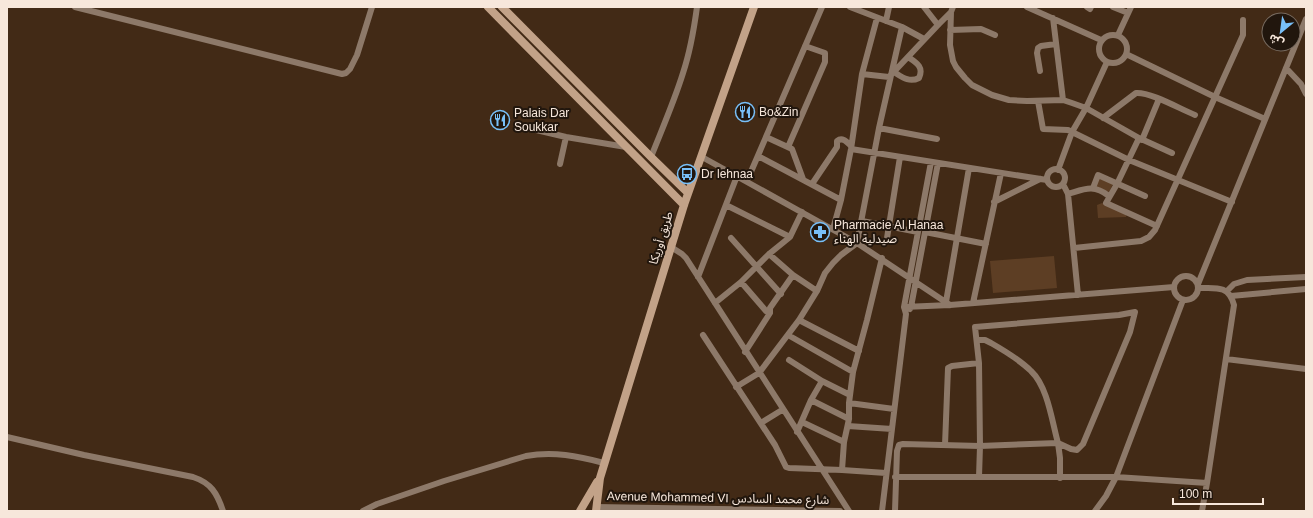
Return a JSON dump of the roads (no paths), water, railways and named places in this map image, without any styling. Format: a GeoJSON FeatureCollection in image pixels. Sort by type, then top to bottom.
{"type":"FeatureCollection","features":[{"type":"Feature","properties":{"kind":"street"},"geometry":{"type":"LineString","coordinates":[[75,7],[342,74],[346,73],[353,64],[372,7]]}},
{"type":"Feature","properties":{"kind":"street"},"geometry":{"type":"LineString","coordinates":[[488,7],[684,205]]}},
{"type":"Feature","properties":{"kind":"street"},"geometry":{"type":"LineString","coordinates":[[502,7],[688,193]]}},
{"type":"Feature","properties":{"kind":"street"},"geometry":{"type":"LineString","coordinates":[[651,157],[683,72],[690,48],[697,7]]}},
{"type":"Feature","properties":{"kind":"street","name":"طريق أوريكا"},"geometry":{"type":"LineString","coordinates":[[596,509],[600,478],[604,463],[684,205],[754,7]]}},
{"type":"Feature","properties":{"kind":"street"},"geometry":{"type":"LineString","coordinates":[[747,181],[822,7]]}},
{"type":"Feature","properties":{"kind":"street"},"geometry":{"type":"LineString","coordinates":[[850,7],[902,27],[924,39]]}},
{"type":"Feature","properties":{"kind":"street"},"geometry":{"type":"LineString","coordinates":[[886,21],[889,7]]}},
{"type":"Feature","properties":{"kind":"street"},"geometry":{"type":"LineString","coordinates":[[925,7],[938,25]]}},
{"type":"Feature","properties":{"kind":"street"},"geometry":{"type":"LineString","coordinates":[[1027,7],[1101,40]]}},
{"type":"Feature","properties":{"kind":"street"},"geometry":{"type":"LineString","coordinates":[[1087,7],[1091,7]]}},
{"type":"Feature","properties":{"kind":"street"},"geometry":{"type":"LineString","coordinates":[[1113,7],[1128,14]]}},
{"type":"Feature","properties":{"kind":"street"},"geometry":{"type":"LineString","coordinates":[[1118,35],[1131,7]]}},
{"type":"Feature","properties":{"kind":"street"},"geometry":{"type":"LineString","coordinates":[[890,78],[952,10]]}},
{"type":"Feature","properties":{"kind":"street"},"geometry":{"type":"LineString","coordinates":[[952,10],[950,45],[953,61],[968,82],[979,89],[1001,98],[1015,101],[1063,100],[1086,108],[1141,139],[1172,153]]}},
{"type":"Feature","properties":{"kind":"street"},"geometry":{"type":"LineString","coordinates":[[833,229],[841,200],[862,74],[877,18]]}},
{"type":"Feature","properties":{"kind":"street"},"geometry":{"type":"LineString","coordinates":[[1053,18],[1063,100]]}},
{"type":"Feature","properties":{"kind":"street"},"geometry":{"type":"LineString","coordinates":[[1198,286],[1194,279],[1185,276],[1179,279],[1174,287],[1176,294],[1183,300],[1190,300],[1195,297],[1198,286],[1306,18]]}},
{"type":"Feature","properties":{"kind":"street"},"geometry":{"type":"LineString","coordinates":[[1074,248],[1141,241],[1151,235],[1157,226],[1243,35],[1243,20]]}},
{"type":"Feature","properties":{"kind":"street"},"geometry":{"type":"LineString","coordinates":[[736,387],[759,373],[799,320],[817,291],[825,273],[841,255],[858,243],[879,128],[902,27]]}},
{"type":"Feature","properties":{"kind":"street"},"geometry":{"type":"LineString","coordinates":[[950,30],[981,29],[994,35]]}},
{"type":"Feature","properties":{"kind":"street"},"geometry":{"type":"LineString","coordinates":[[1108,35],[1118,35],[1126,44],[1126,54],[1123,59],[1118,62],[1107,62],[1101,57],[1099,52],[1101,40],[1108,35]]}},
{"type":"Feature","properties":{"kind":"street"},"geometry":{"type":"LineString","coordinates":[[1040,71],[1037,53],[1038,48],[1041,46],[1056,44]]}},
{"type":"Feature","properties":{"kind":"street"},"geometry":{"type":"LineString","coordinates":[[788,147],[825,62],[825,53],[805,46]]}},
{"type":"Feature","properties":{"kind":"street"},"geometry":{"type":"LineString","coordinates":[[1126,54],[1215,97],[1265,119]]}},
{"type":"Feature","properties":{"kind":"street"},"geometry":{"type":"LineString","coordinates":[[894,72],[906,80],[915,80],[919,78],[921,74],[921,67],[908,57]]}},
{"type":"Feature","properties":{"kind":"street"},"geometry":{"type":"LineString","coordinates":[[1058,170],[1072,132],[1086,108],[1107,62]]}},
{"type":"Feature","properties":{"kind":"street"},"geometry":{"type":"LineString","coordinates":[[1286,68],[1301,84],[1306,94]]}},
{"type":"Feature","properties":{"kind":"street"},"geometry":{"type":"LineString","coordinates":[[862,74],[890,78]]}},
{"type":"Feature","properties":{"kind":"street"},"geometry":{"type":"LineString","coordinates":[[1103,118],[1136,93],[1159,99],[1195,115]]}},
{"type":"Feature","properties":{"kind":"street"},"geometry":{"type":"LineString","coordinates":[[1157,226],[1106,203],[1141,139],[1159,99]]}},
{"type":"Feature","properties":{"kind":"street"},"geometry":{"type":"LineString","coordinates":[[1038,101],[1042,129],[1064,129],[1072,132],[1129,160],[1177,181],[1232,202]]}},
{"type":"Feature","properties":{"kind":"street"},"geometry":{"type":"LineString","coordinates":[[879,128],[937,139]]}},
{"type":"Feature","properties":{"kind":"street"},"geometry":{"type":"LineString","coordinates":[[532,129],[566,137],[626,147]]}},
{"type":"Feature","properties":{"kind":"street"},"geometry":{"type":"LineString","coordinates":[[560,164],[566,137]]}},
{"type":"Feature","properties":{"kind":"street"},"geometry":{"type":"LineString","coordinates":[[766,137],[788,147],[794,152],[803,179]]}},
{"type":"Feature","properties":{"kind":"street"},"geometry":{"type":"LineString","coordinates":[[812,184],[838,147],[837,141],[841,139],[844,140],[850,147],[874,153],[1044,180],[1053,187],[1059,187],[1063,184]]}},
{"type":"Feature","properties":{"kind":"street"},"geometry":{"type":"LineString","coordinates":[[702,156],[858,243],[948,303]]}},
{"type":"Feature","properties":{"kind":"street"},"geometry":{"type":"LineString","coordinates":[[758,156],[841,200]]}},
{"type":"Feature","properties":{"kind":"street"},"geometry":{"type":"LineString","coordinates":[[887,238],[900,157]]}},
{"type":"Feature","properties":{"kind":"street"},"geometry":{"type":"LineString","coordinates":[[882,511],[906,314],[904,307],[931,162]]}},
{"type":"Feature","properties":{"kind":"street"},"geometry":{"type":"LineString","coordinates":[[906,314],[911,307],[938,163]]}},
{"type":"Feature","properties":{"kind":"street"},"geometry":{"type":"LineString","coordinates":[[948,303],[969,168]]}},
{"type":"Feature","properties":{"kind":"street"},"geometry":{"type":"LineString","coordinates":[[994,202],[1044,180],[1053,170],[1062,172],[1064,176],[1063,184],[1068,194],[1078,295]]}},
{"type":"Feature","properties":{"kind":"street"},"geometry":{"type":"LineString","coordinates":[[973,303],[1001,173]]}},
{"type":"Feature","properties":{"kind":"street"},"geometry":{"type":"LineString","coordinates":[[1093,188],[1098,175],[1145,196]]}},
{"type":"Feature","properties":{"kind":"street"},"geometry":{"type":"LineString","coordinates":[[698,277],[737,176]]}},
{"type":"Feature","properties":{"kind":"street"},"geometry":{"type":"LineString","coordinates":[[1068,194],[1093,188],[1109,196]]}},
{"type":"Feature","properties":{"kind":"street"},"geometry":{"type":"LineString","coordinates":[[726,205],[790,238]]}},
{"type":"Feature","properties":{"kind":"street"},"geometry":{"type":"LineString","coordinates":[[715,303],[741,282],[769,254],[790,238],[802,212]]}},
{"type":"Feature","properties":{"kind":"street"},"geometry":{"type":"LineString","coordinates":[[862,221],[918,232]]}},
{"type":"Feature","properties":{"kind":"street"},"geometry":{"type":"LineString","coordinates":[[925,232],[986,244]]}},
{"type":"Feature","properties":{"kind":"street"},"geometry":{"type":"LineString","coordinates":[[732,238],[781,294]]}},
{"type":"Feature","properties":{"kind":"street"},"geometry":{"type":"LineString","coordinates":[[671,247],[684,256],[782,410],[849,511]]}},
{"type":"Feature","properties":{"kind":"street"},"geometry":{"type":"LineString","coordinates":[[769,254],[793,275],[817,291]]}},
{"type":"Feature","properties":{"kind":"street"},"geometry":{"type":"LineString","coordinates":[[842,470],[853,372],[882,258]]}},
{"type":"Feature","properties":{"kind":"street"},"geometry":{"type":"LineString","coordinates":[[745,352],[770,313],[770,308],[793,275]]}},
{"type":"Feature","properties":{"kind":"street"},"geometry":{"type":"LineString","coordinates":[[1202,511],[1234,310],[1229,293],[1234,284],[1248,280],[1306,277]]}},
{"type":"Feature","properties":{"kind":"street"},"geometry":{"type":"LineString","coordinates":[[741,282],[770,313]]}},
{"type":"Feature","properties":{"kind":"street"},"geometry":{"type":"LineString","coordinates":[[1198,286],[1215,288],[1229,293],[1306,289]]}},
{"type":"Feature","properties":{"kind":"street"},"geometry":{"type":"LineString","coordinates":[[904,307],[1174,287]]}},
{"type":"Feature","properties":{"kind":"street"},"geometry":{"type":"LineString","coordinates":[[1095,511],[1106,496],[1116,477],[1183,300]]}},
{"type":"Feature","properties":{"kind":"street"},"geometry":{"type":"LineString","coordinates":[[895,511],[897,451],[901,444],[980,446],[1058,443],[1074,450],[1080,448],[1130,332],[1135,312],[1119,315],[976,326],[974,328],[977,340],[979,363],[980,446],[979,477]]}},
{"type":"Feature","properties":{"kind":"street"},"geometry":{"type":"LineString","coordinates":[[799,320],[859,351]]}},
{"type":"Feature","properties":{"kind":"street"},"geometry":{"type":"LineString","coordinates":[[703,335],[775,444],[786,467],[886,474]]}},
{"type":"Feature","properties":{"kind":"street"},"geometry":{"type":"LineString","coordinates":[[788,335],[853,372]]}},
{"type":"Feature","properties":{"kind":"street"},"geometry":{"type":"LineString","coordinates":[[977,340],[985,340],[991,343],[1021,362],[1032,372],[1044,390],[1058,443],[1060,478]]}},
{"type":"Feature","properties":{"kind":"street"},"geometry":{"type":"LineString","coordinates":[[1226,359],[1306,369]]}},
{"type":"Feature","properties":{"kind":"street"},"geometry":{"type":"LineString","coordinates":[[789,360],[822,381],[850,395]]}},
{"type":"Feature","properties":{"kind":"street"},"geometry":{"type":"LineString","coordinates":[[945,445],[948,368],[952,366],[979,363]]}},
{"type":"Feature","properties":{"kind":"street"},"geometry":{"type":"LineString","coordinates":[[797,432],[811,400],[822,381]]}},
{"type":"Feature","properties":{"kind":"street"},"geometry":{"type":"LineString","coordinates":[[811,400],[848,422],[892,429]]}},
{"type":"Feature","properties":{"kind":"street"},"geometry":{"type":"LineString","coordinates":[[849,403],[894,409]]}},
{"type":"Feature","properties":{"kind":"street"},"geometry":{"type":"LineString","coordinates":[[761,423],[782,410]]}},
{"type":"Feature","properties":{"kind":"street"},"geometry":{"type":"LineString","coordinates":[[802,422],[844,442]]}},
{"type":"Feature","properties":{"kind":"street"},"geometry":{"type":"LineString","coordinates":[[7,437],[84,455],[192,476],[202,480],[212,488],[223,511]]}},
{"type":"Feature","properties":{"kind":"street"},"geometry":{"type":"LineString","coordinates":[[364,511],[377,504],[438,483],[526,456],[556,453],[578,456],[604,463]]}},
{"type":"Feature","properties":{"kind":"street"},"geometry":{"type":"LineString","coordinates":[[895,477],[1116,477],[1207,483]]}},
{"type":"Feature","properties":{"kind":"street","name":"طريق أوريكا"},"geometry":{"type":"LineString","coordinates":[[580,511],[600,478]]}},
{"type":"Feature","properties":{"kind":"street","name":"Avenue Mohammed VI شارع محمد السادس"},"geometry":{"type":"LineString","coordinates":[[596,509],[840,511]]}},
{"type":"Feature","properties":{"kind":"place","name":"Bo&Zin"},"geometry":{"type":"Point","coordinates":[745,112]}},
{"type":"Feature","properties":{"kind":"place","name":"Palais Dar Soukkar"},"geometry":{"type":"Point","coordinates":[500,120]}},
{"type":"Feature","properties":{"kind":"place","name":"Dr lehnaa"},"geometry":{"type":"Point","coordinates":[687,174]}},
{"type":"Feature","properties":{"kind":"place","name":"Pharmacie Al Hanaa صيدلية الهناء"},"geometry":{"type":"Point","coordinates":[820,232]}}]}
